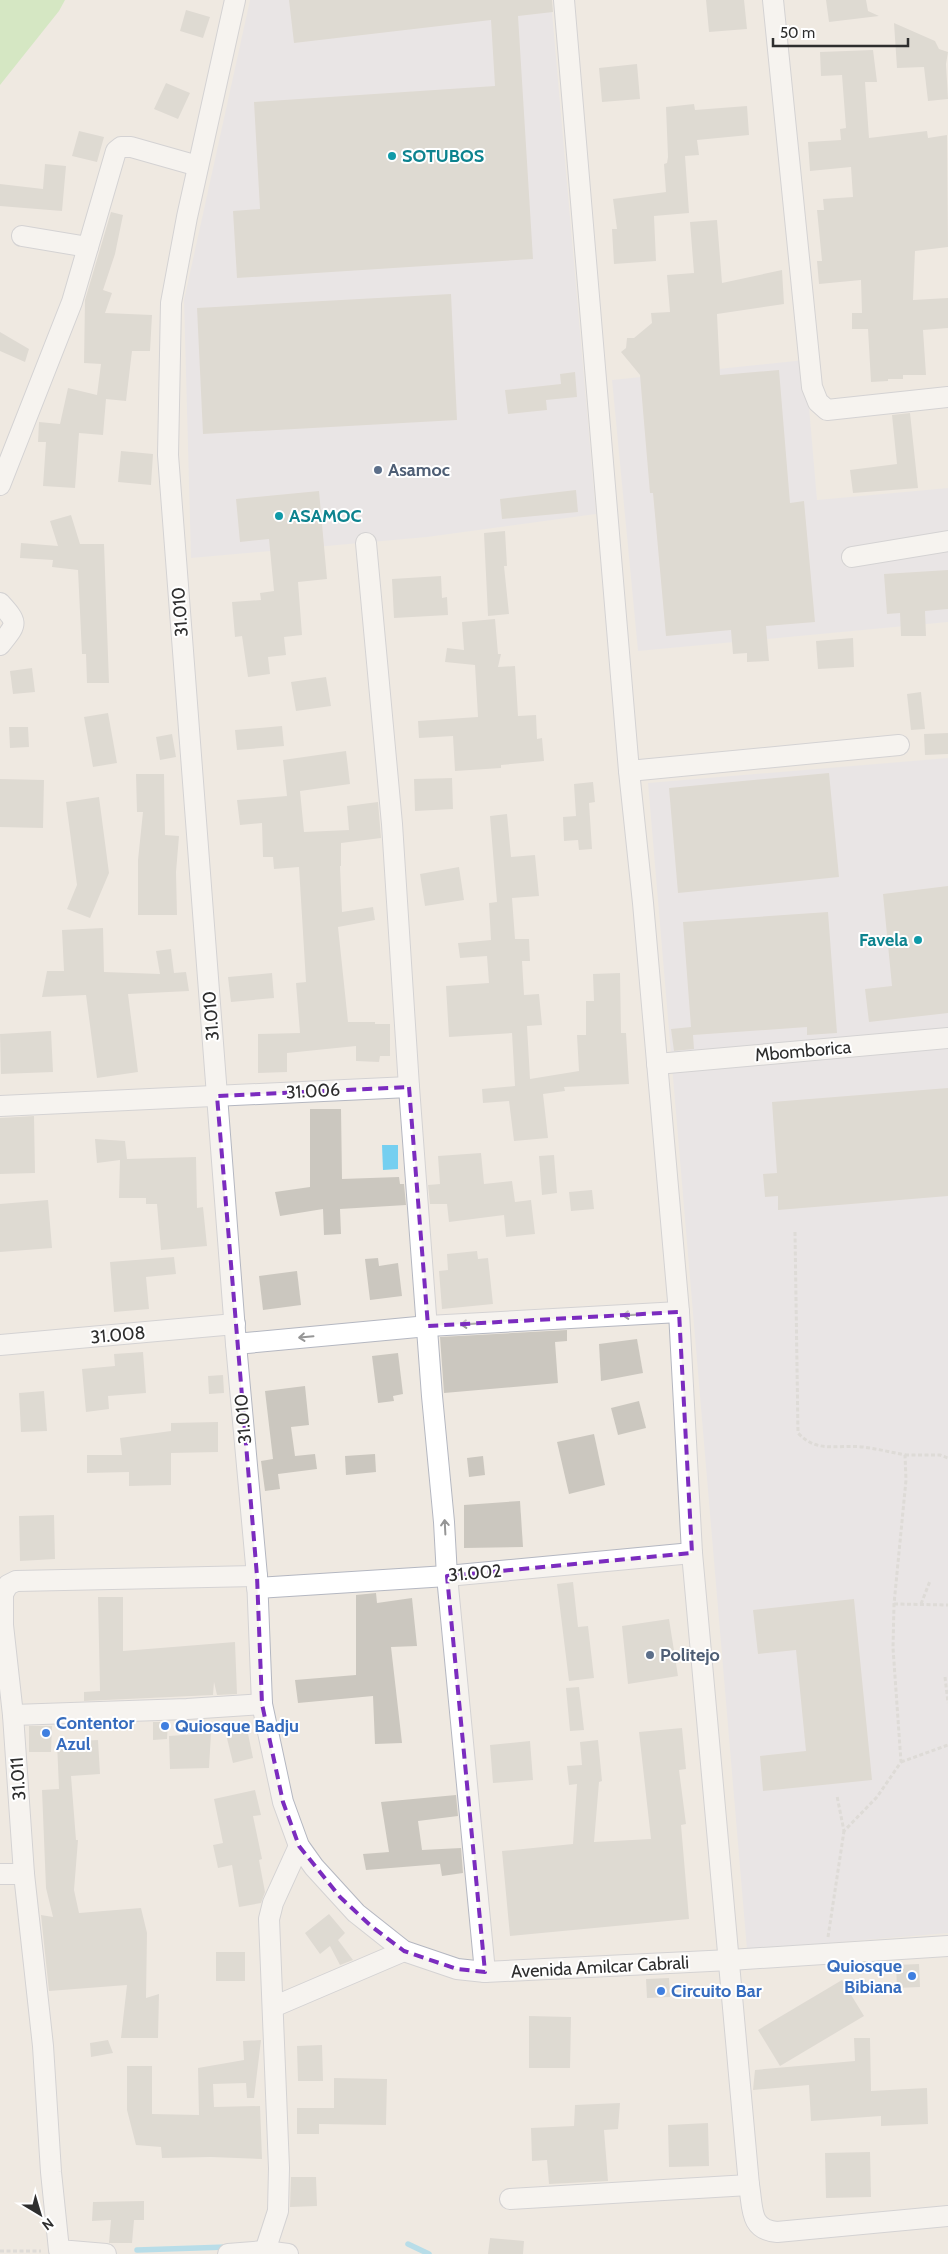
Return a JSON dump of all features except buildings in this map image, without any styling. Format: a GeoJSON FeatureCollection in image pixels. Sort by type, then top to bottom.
{"type":"FeatureCollection","features":[{"type":"Feature","properties":{"kind":"street","name":"31.010"},"geometry":{"type":"LineString","coordinates":[[236,0],[198,166],[171,303],[168,455],[217,1096],[257,1582],[262,1704]]}},
{"type":"Feature","properties":{"kind":"street"},"geometry":{"type":"LineString","coordinates":[[564,0],[630,771],[679,1312],[692,1553],[749,2185],[755,2220],[766,2231],[801,2230],[948,2216]]}},
{"type":"Feature","properties":{"kind":"street"},"geometry":{"type":"LineString","coordinates":[[773,0],[812,387],[818,402],[827,410],[948,397]]}},
{"type":"Feature","properties":{"kind":"street"},"geometry":{"type":"LineString","coordinates":[[0,485],[72,302],[116,152],[121,147],[131,147],[198,166]]}},
{"type":"Feature","properties":{"kind":"street"},"geometry":{"type":"LineString","coordinates":[[22,236],[88,247]]}},
{"type":"Feature","properties":{"kind":"street"},"geometry":{"type":"LineString","coordinates":[[852,557],[948,541]]}},
{"type":"Feature","properties":{"kind":"street"},"geometry":{"type":"LineString","coordinates":[[366,542],[392,824],[409,1087],[447,1576],[485,1972]]}},
{"type":"Feature","properties":{"kind":"street"},"geometry":{"type":"LineString","coordinates":[[0,603],[12,614],[14,621],[13,628],[0,645]]}},
{"type":"Feature","properties":{"kind":"street"},"geometry":{"type":"LineString","coordinates":[[630,771],[899,745]]}},
{"type":"Feature","properties":{"kind":"street","name":"Mbomborica"},"geometry":{"type":"LineString","coordinates":[[657,1064],[948,1038]]}},
{"type":"Feature","properties":{"kind":"street","name":"31.006"},"geometry":{"type":"LineString","coordinates":[[0,1106],[409,1087]]}},
{"type":"Feature","properties":{"kind":"street","name":"31.008"},"geometry":{"type":"LineString","coordinates":[[0,1345],[428,1326],[679,1312]]}},
{"type":"Feature","properties":{"kind":"street","name":"31.002"},"geometry":{"type":"LineString","coordinates":[[2,1625],[3,1594],[8,1585],[16,1582],[257,1582],[447,1576],[692,1553]]}},
{"type":"Feature","properties":{"kind":"street","name":"31.011"},"geometry":{"type":"LineString","coordinates":[[2,1625],[13,1715],[24,1874],[43,2046],[51,2172],[59,2250]]}},
{"type":"Feature","properties":{"kind":"street"},"geometry":{"type":"LineString","coordinates":[[13,1715],[187,1709],[262,1704]]}},
{"type":"Feature","properties":{"kind":"street","name":"Avenida Amilcar Cabrali"},"geometry":{"type":"LineString","coordinates":[[262,1704],[283,1802],[299,1846],[314,1867],[351,1908],[370,1926],[404,1952],[457,1968],[485,1972],[730,1960],[948,1946]]}},
{"type":"Feature","properties":{"kind":"street"},"geometry":{"type":"LineString","coordinates":[[265,2251],[278,2211],[279,2168],[269,1919],[272,1902],[299,1846]]}},
{"type":"Feature","properties":{"kind":"street"},"geometry":{"type":"LineString","coordinates":[[0,1874],[24,1874]]}},
{"type":"Feature","properties":{"kind":"street"},"geometry":{"type":"LineString","coordinates":[[273,2007],[404,1952]]}},
{"type":"Feature","properties":{"kind":"street"},"geometry":{"type":"LineString","coordinates":[[510,2199],[749,2185]]}},
{"type":"Feature","properties":{"kind":"street"},"geometry":{"type":"LineString","coordinates":[[59,2250],[106,2254]]}},
{"type":"Feature","properties":{"kind":"street"},"geometry":{"type":"LineString","coordinates":[[228,2254],[265,2251],[288,2254]]}},
{"type":"Feature","properties":{"kind":"path"},"geometry":{"type":"LineString","coordinates":[[794,1232],[798,1433],[807,1442],[828,1448],[861,1447],[905,1455],[940,1455],[948,1458]]}},
{"type":"Feature","properties":{"kind":"path"},"geometry":{"type":"LineString","coordinates":[[901,1762],[894,1648],[894,1604],[906,1480],[905,1455]]}},
{"type":"Feature","properties":{"kind":"path"},"geometry":{"type":"LineString","coordinates":[[921,1604],[930,1581]]}},
{"type":"Feature","properties":{"kind":"path"},"geometry":{"type":"LineString","coordinates":[[894,1604],[948,1606]]}},
{"type":"Feature","properties":{"kind":"path"},"geometry":{"type":"LineString","coordinates":[[945,1677],[948,1703]]}},
{"type":"Feature","properties":{"kind":"path"},"geometry":{"type":"LineString","coordinates":[[844,1832],[877,1797],[901,1762],[948,1745]]}},
{"type":"Feature","properties":{"kind":"path"},"geometry":{"type":"LineString","coordinates":[[826,1953],[844,1832],[837,1796]]}},
{"type":"Feature","properties":{"kind":"path"},"geometry":{"type":"LineString","coordinates":[[0,2251],[59,2250]]}},
{"type":"Feature","properties":{"kind":"highlighted area"},"geometry":{"type":"Polygon","coordinates":[[[409,1087],[428,1326],[679,1312],[692,1553],[447,1576],[485,1972],[457,1969],[404,1951],[371,1926],[340,1897],[299,1846],[283,1802],[262,1704],[257,1576],[217,1096],[409,1087]]]}},
{"type":"Feature","properties":{"kind":"shaded area"},"geometry":{"type":"Polygon","coordinates":[[[250,0],[551,0],[596,514],[427,537],[191,558],[184,300],[250,0]]]}},
{"type":"Feature","properties":{"kind":"shaded area"},"geometry":{"type":"Polygon","coordinates":[[[805,360],[817,500],[948,488],[948,622],[638,651],[612,380],[805,360]]]}},
{"type":"Feature","properties":{"kind":"shaded area"},"geometry":{"type":"Polygon","coordinates":[[[948,758],[948,1933],[747,1950],[648,783],[948,758]]]}},
{"type":"Feature","properties":{"kind":"green space"},"geometry":{"type":"Polygon","coordinates":[[[0,0],[65,0],[59,11],[0,85],[0,0]]]}},
{"type":"Feature","properties":{"kind":"water"},"geometry":{"type":"Polygon","coordinates":[[[382,1145],[398,1145],[398,1169],[383,1170],[382,1145]]]}},
{"type":"Feature","properties":{"kind":"waterway"},"geometry":{"type":"LineString","coordinates":[[408,2244],[429,2254]]}},
{"type":"Feature","properties":{"kind":"waterway"},"geometry":{"type":"LineString","coordinates":[[137,2250],[227,2247]]}},
{"type":"Feature","properties":{"kind":"place","name":"SOTUBOS"},"geometry":{"type":"Point","coordinates":[392,156]}},
{"type":"Feature","properties":{"kind":"place","name":"Asamoc"},"geometry":{"type":"Point","coordinates":[378,470]}},
{"type":"Feature","properties":{"kind":"place","name":"ASAMOC"},"geometry":{"type":"Point","coordinates":[279,516]}},
{"type":"Feature","properties":{"kind":"place","name":"Favela"},"geometry":{"type":"Point","coordinates":[918,940]}},
{"type":"Feature","properties":{"kind":"place","name":"Politejo"},"geometry":{"type":"Point","coordinates":[650,1655]}},
{"type":"Feature","properties":{"kind":"place","name":"Quiosque Badju"},"geometry":{"type":"Point","coordinates":[165,1726]}},
{"type":"Feature","properties":{"kind":"place","name":"Contentor Azul"},"geometry":{"type":"Point","coordinates":[46,1733]}},
{"type":"Feature","properties":{"kind":"place","name":"Quiosque Bibiana"},"geometry":{"type":"Point","coordinates":[912,1976]}},
{"type":"Feature","properties":{"kind":"place","name":"Circuito Bar"},"geometry":{"type":"Point","coordinates":[661,1991]}}]}
